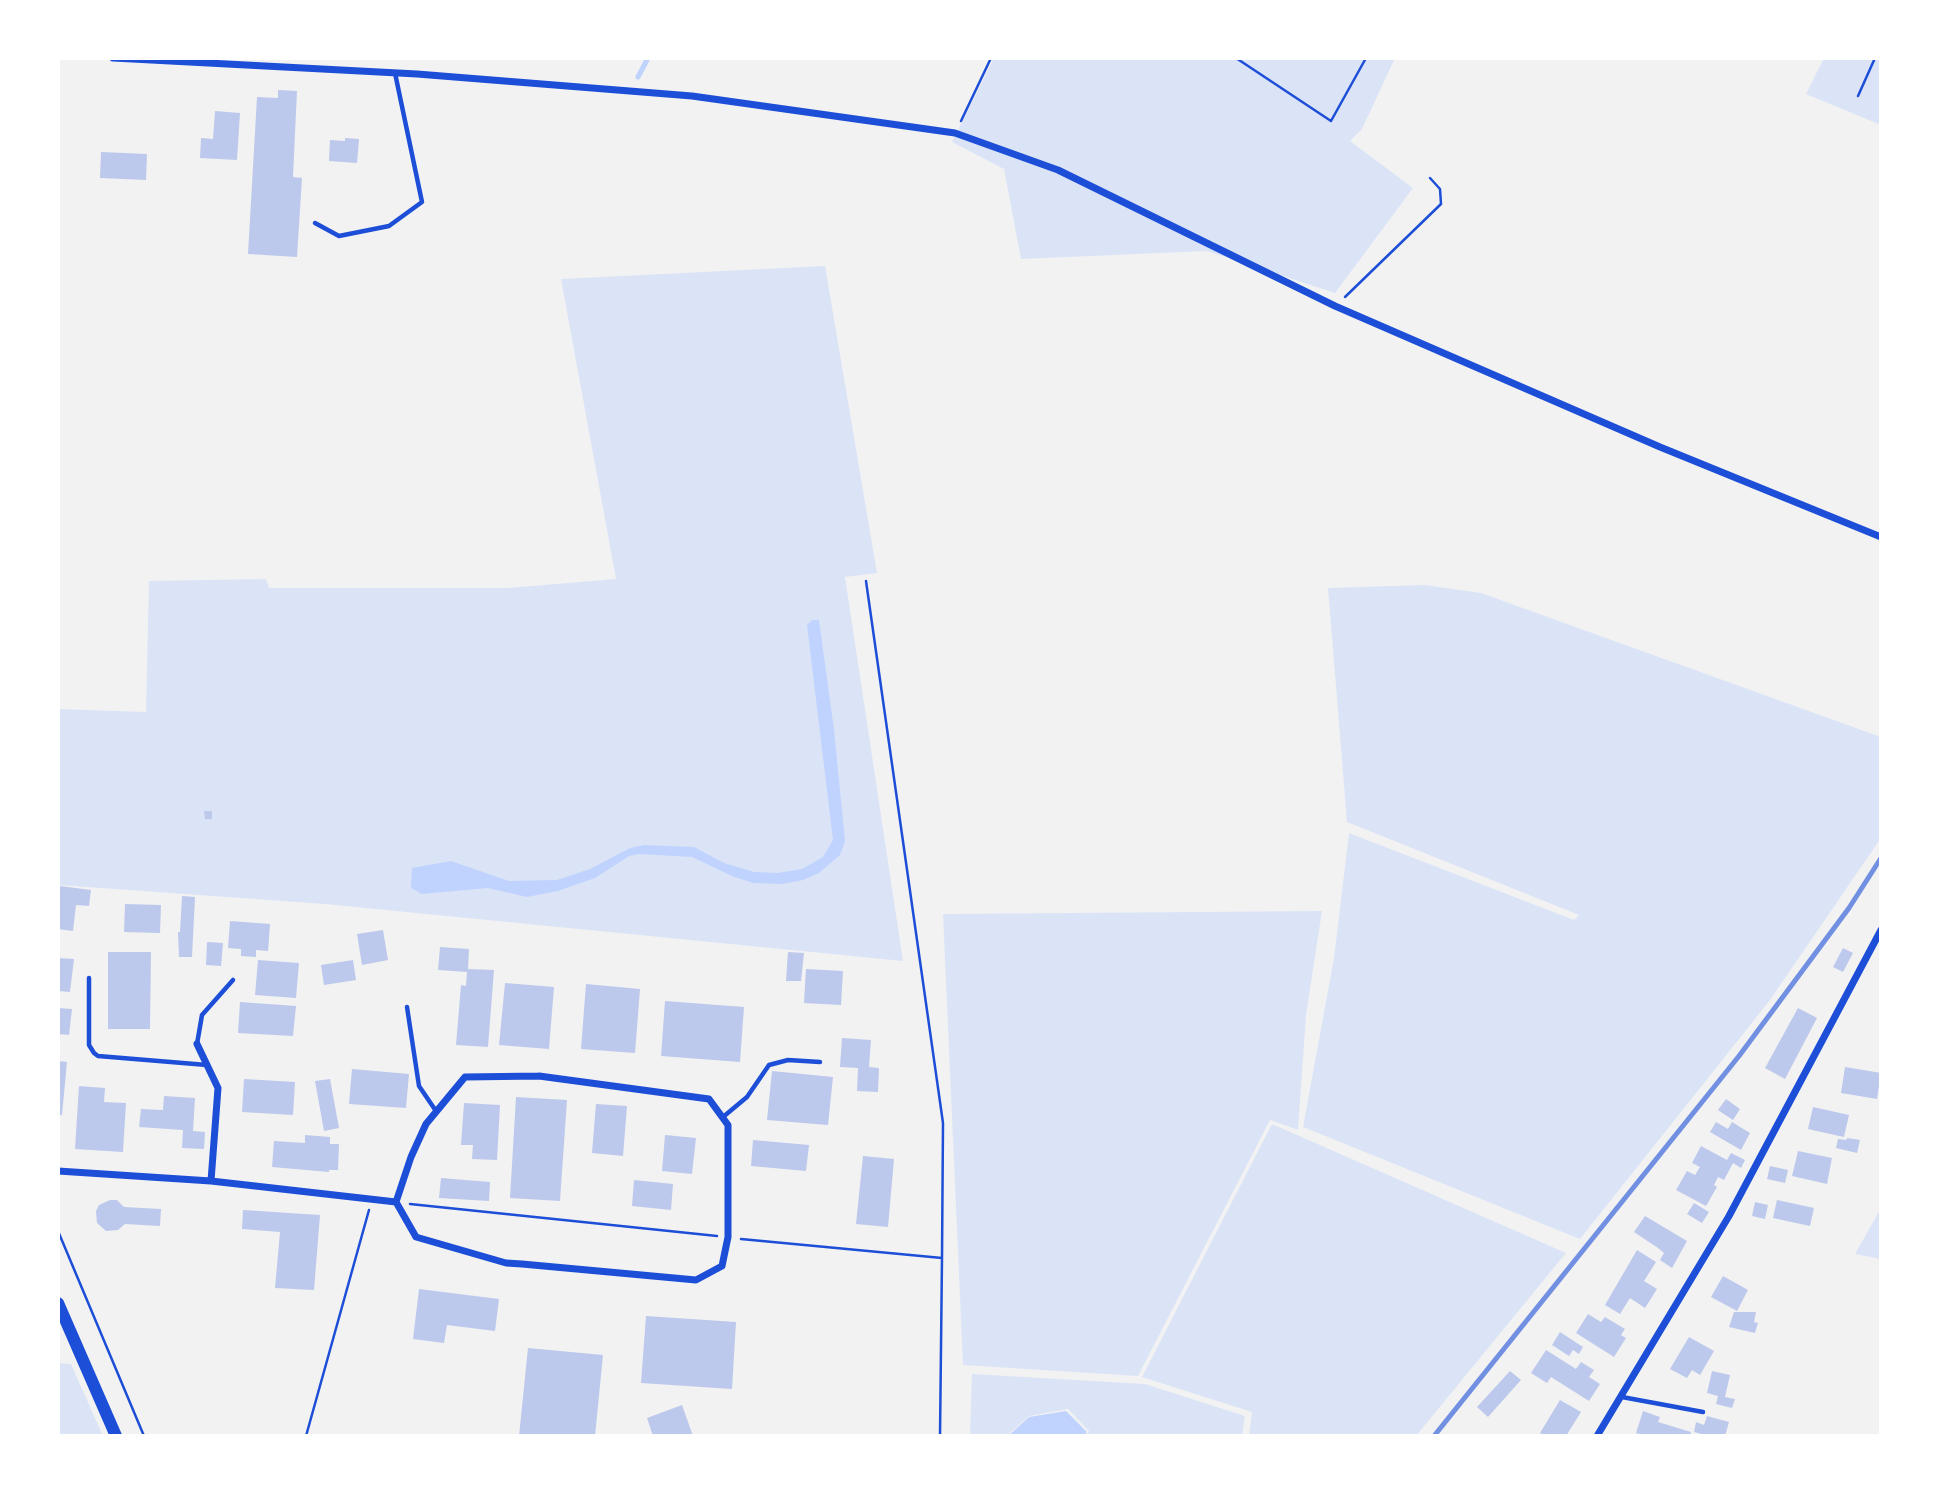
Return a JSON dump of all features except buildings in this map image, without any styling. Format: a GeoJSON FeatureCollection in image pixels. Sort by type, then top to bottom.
{"type":"FeatureCollection","features":[{"type":"Feature","properties":{"kind":"main road"},"geometry":{"type":"LineString","coordinates":[[58,1303],[116,1436]]}},
{"type":"Feature","properties":{"kind":"street"},"geometry":{"type":"LineString","coordinates":[[113,58],[395,72],[692,96],[955,133],[1058,170],[1335,306],[1660,447],[1881,537]]}},
{"type":"Feature","properties":{"kind":"street"},"geometry":{"type":"LineString","coordinates":[[1597,1436],[1729,1216],[1881,930]]}},
{"type":"Feature","properties":{"kind":"street"},"geometry":{"type":"LineString","coordinates":[[197,1044],[218,1088],[211,1181]]}},
{"type":"Feature","properties":{"kind":"street"},"geometry":{"type":"LineString","coordinates":[[539,1076],[709,1099],[723,1118],[728,1125],[728,1237],[722,1266],[696,1280],[506,1263],[416,1237],[396,1202],[411,1157],[426,1124],[465,1077],[539,1076]]}},
{"type":"Feature","properties":{"kind":"street"},"geometry":{"type":"LineString","coordinates":[[58,1171],[211,1181],[396,1202]]}},
{"type":"Feature","properties":{"kind":"lane"},"geometry":{"type":"LineString","coordinates":[[315,223],[339,236],[389,226],[422,202],[395,72]]}},
{"type":"Feature","properties":{"kind":"lane"},"geometry":{"type":"LineString","coordinates":[[89,978],[89,1045],[98,1056],[207,1065]]}},
{"type":"Feature","properties":{"kind":"lane"},"geometry":{"type":"LineString","coordinates":[[197,1044],[202,1015],[233,980]]}},
{"type":"Feature","properties":{"kind":"lane"},"geometry":{"type":"LineString","coordinates":[[407,1007],[419,1086],[436,1112]]}},
{"type":"Feature","properties":{"kind":"lane"},"geometry":{"type":"LineString","coordinates":[[723,1118],[747,1097],[769,1065],[788,1059],[820,1062]]}},
{"type":"Feature","properties":{"kind":"lane"},"geometry":{"type":"LineString","coordinates":[[1621,1396],[1703,1412]]}},
{"type":"Feature","properties":{"kind":"path"},"geometry":{"type":"LineString","coordinates":[[955,133],[991,58]]}},
{"type":"Feature","properties":{"kind":"path"},"geometry":{"type":"LineString","coordinates":[[1236,58],[1331,121],[1366,58]]}},
{"type":"Feature","properties":{"kind":"path"},"geometry":{"type":"LineString","coordinates":[[1858,96],[1875,58]]}},
{"type":"Feature","properties":{"kind":"path"},"geometry":{"type":"LineString","coordinates":[[1335,306],[1441,204],[1440,189],[1430,178]]}},
{"type":"Feature","properties":{"kind":"path"},"geometry":{"type":"LineString","coordinates":[[866,581],[943,1123],[942,1258]]}},
{"type":"Feature","properties":{"kind":"path"},"geometry":{"type":"LineString","coordinates":[[306,1436],[372,1198]]}},
{"type":"Feature","properties":{"kind":"path"},"geometry":{"type":"LineString","coordinates":[[58,1231],[145,1436]]}},
{"type":"Feature","properties":{"kind":"shaded area"},"geometry":{"type":"Polygon","coordinates":[[[994,58],[1395,58],[1362,129],[1350,141],[1413,188],[1335,293],[1207,251],[1021,259],[1004,169],[952,142],[994,58]]]}},
{"type":"Feature","properties":{"kind":"shaded area"},"geometry":{"type":"Polygon","coordinates":[[[1824,58],[1881,58],[1881,125],[1806,94],[1824,58]]]}},
{"type":"Feature","properties":{"kind":"shaded area"},"geometry":{"type":"Polygon","coordinates":[[[825,266],[877,573],[845,577],[903,961],[325,904],[58,885],[58,709],[146,712],[149,581],[266,579],[269,588],[508,588],[616,579],[561,279],[825,266]]]}},
{"type":"Feature","properties":{"kind":"shaded area"},"geometry":{"type":"Polygon","coordinates":[[[1424,585],[1481,593],[1881,737],[1881,838],[1770,1000],[1580,1239],[1303,1127],[1334,958],[1349,833],[1574,920],[1579,915],[1347,822],[1328,588],[1424,585]]]}},
{"type":"Feature","properties":{"kind":"shaded area"},"geometry":{"type":"Polygon","coordinates":[[[1322,911],[1306,1015],[1298,1130],[1270,1120],[1138,1376],[963,1365],[943,914],[1322,911]]]}},
{"type":"Feature","properties":{"kind":"shaded area"},"geometry":{"type":"Polygon","coordinates":[[[1272,1124],[1566,1253],[1416,1436],[1249,1436],[1252,1412],[1142,1377],[1272,1124]]]}},
{"type":"Feature","properties":{"kind":"shaded area"},"geometry":{"type":"Polygon","coordinates":[[[1881,1208],[1881,1259],[1855,1254],[1881,1208]]]}},
{"type":"Feature","properties":{"kind":"shaded area"},"geometry":{"type":"Polygon","coordinates":[[[58,1363],[71,1364],[103,1436],[58,1436],[58,1363]]]}},
{"type":"Feature","properties":{"kind":"shaded area"},"geometry":{"type":"Polygon","coordinates":[[[972,1374],[1145,1384],[1245,1416],[1242,1436],[1086,1436],[1089,1431],[1068,1409],[1029,1416],[1006,1436],[970,1436],[972,1374]]]}},
{"type":"Feature","properties":{"kind":"water"},"geometry":{"type":"Polygon","coordinates":[[[812,620],[819,620],[845,841],[840,855],[819,873],[803,880],[782,884],[753,883],[692,857],[639,854],[629,856],[595,878],[558,891],[527,897],[488,888],[422,894],[411,888],[412,868],[451,861],[509,881],[557,880],[590,869],[630,848],[644,845],[694,847],[724,863],[754,872],[778,873],[802,869],[823,857],[833,840],[807,625],[812,620]]]}},
{"type":"Feature","properties":{"kind":"water"},"geometry":{"type":"Polygon","coordinates":[[[1066,1411],[1087,1432],[1084,1436],[1008,1436],[1029,1417],[1066,1411]]]}},
{"type":"Feature","properties":{"kind":"waterway"},"geometry":{"type":"LineString","coordinates":[[638,77],[648,58]]}},
{"type":"Feature","properties":{"kind":"railway"},"geometry":{"type":"LineString","coordinates":[[1434,1436],[1739,1056],[1849,908],[1881,858]]}}]}
